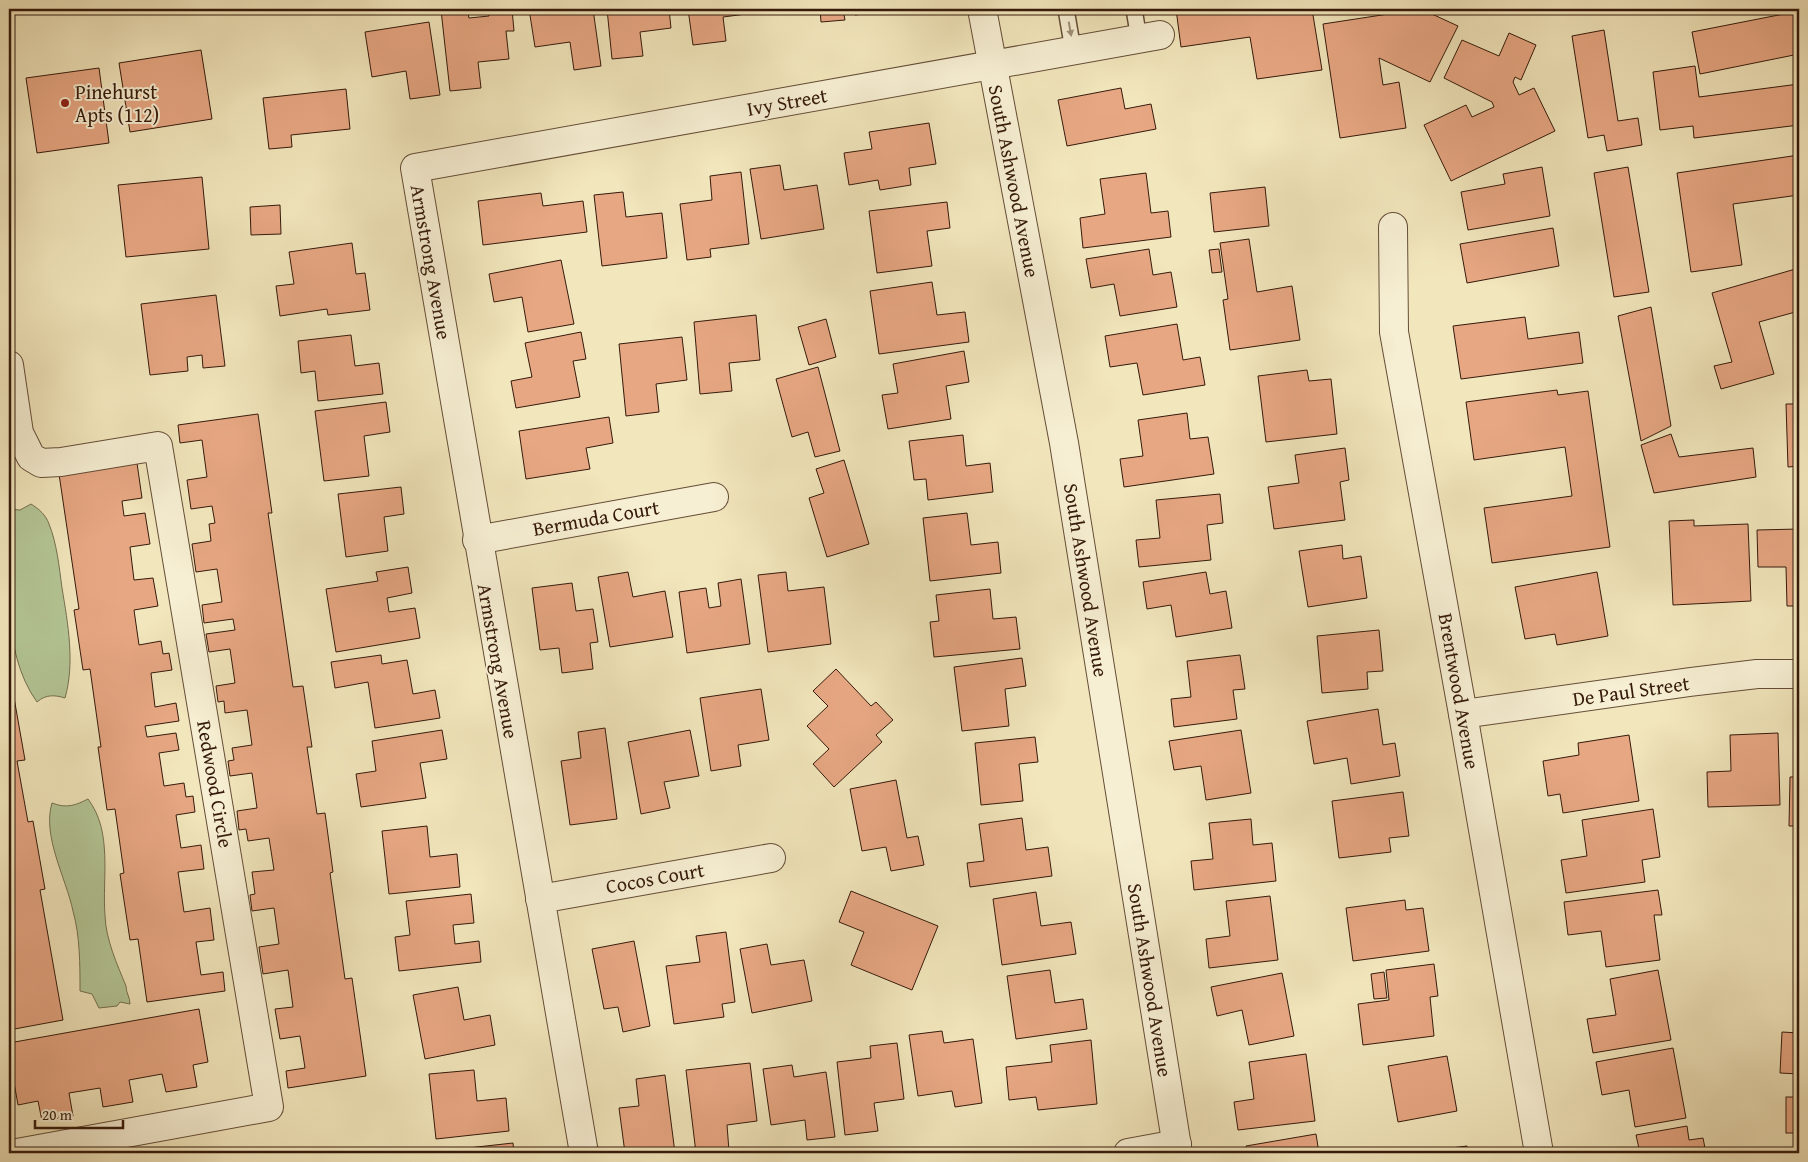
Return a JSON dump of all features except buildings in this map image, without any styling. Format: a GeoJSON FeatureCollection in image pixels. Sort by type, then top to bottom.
{"type":"FeatureCollection","features":[{"type":"Feature","properties":{"kind":"street","name":"South Ashwood Avenue"},"geometry":{"type":"LineString","coordinates":[[982,9],[1064,443],[1177,1149]]}},
{"type":"Feature","properties":{"kind":"street","name":"Ivy Street"},"geometry":{"type":"LineString","coordinates":[[415,168],[1150,37]]}},
{"type":"Feature","properties":{"kind":"street","name":"Armstrong Avenue"},"geometry":{"type":"LineString","coordinates":[[415,168],[477,540],[584,1153]]}},
{"type":"Feature","properties":{"kind":"street","name":"Brentwood Avenue"},"geometry":{"type":"LineString","coordinates":[[1394,227],[1394,332],[1463,714],[1539,1153]]}},
{"type":"Feature","properties":{"kind":"street","name":"Redwood Circle"},"geometry":{"type":"LineString","coordinates":[[9,365],[19,433],[32,457],[41,463],[61,462],[158,446],[269,1106],[27,1152]]}},
{"type":"Feature","properties":{"kind":"street","name":"Bermuda Court"},"geometry":{"type":"LineString","coordinates":[[477,540],[714,497]]}},
{"type":"Feature","properties":{"kind":"street","name":"De Paul Street"},"geometry":{"type":"LineString","coordinates":[[1463,714],[1757,674],[1799,674]]}},
{"type":"Feature","properties":{"kind":"street","name":"Cocos Court"},"geometry":{"type":"LineString","coordinates":[[540,899],[771,858]]}},
{"type":"Feature","properties":{"kind":"street"},"geometry":{"type":"LineString","coordinates":[[1128,1153],[1177,1149]]}},
{"type":"Feature","properties":{"kind":"lane"},"geometry":{"type":"LineString","coordinates":[[1066,9],[1073,50]]}},
{"type":"Feature","properties":{"kind":"lane"},"geometry":{"type":"LineString","coordinates":[[1134,9],[1150,37]]}},
{"type":"Feature","properties":{"kind":"green space"},"geometry":{"type":"Polygon","coordinates":[[[31,504],[46,518],[54,539],[70,643],[70,671],[65,698],[51,696],[37,702],[25,682],[17,659],[9,609],[8,583],[9,509],[20,510],[31,504]]]}},
{"type":"Feature","properties":{"kind":"green space"},"geometry":{"type":"Polygon","coordinates":[[[88,799],[96,812],[104,840],[104,901],[107,934],[126,986],[130,1004],[120,1002],[117,1006],[99,1008],[92,994],[80,991],[77,930],[70,898],[52,843],[50,829],[52,803],[71,806],[88,799]]]}},
{"type":"Feature","properties":{"kind":"place","name":"Pinehurst Apts (112)"},"geometry":{"type":"Point","coordinates":[65,103]}}]}
